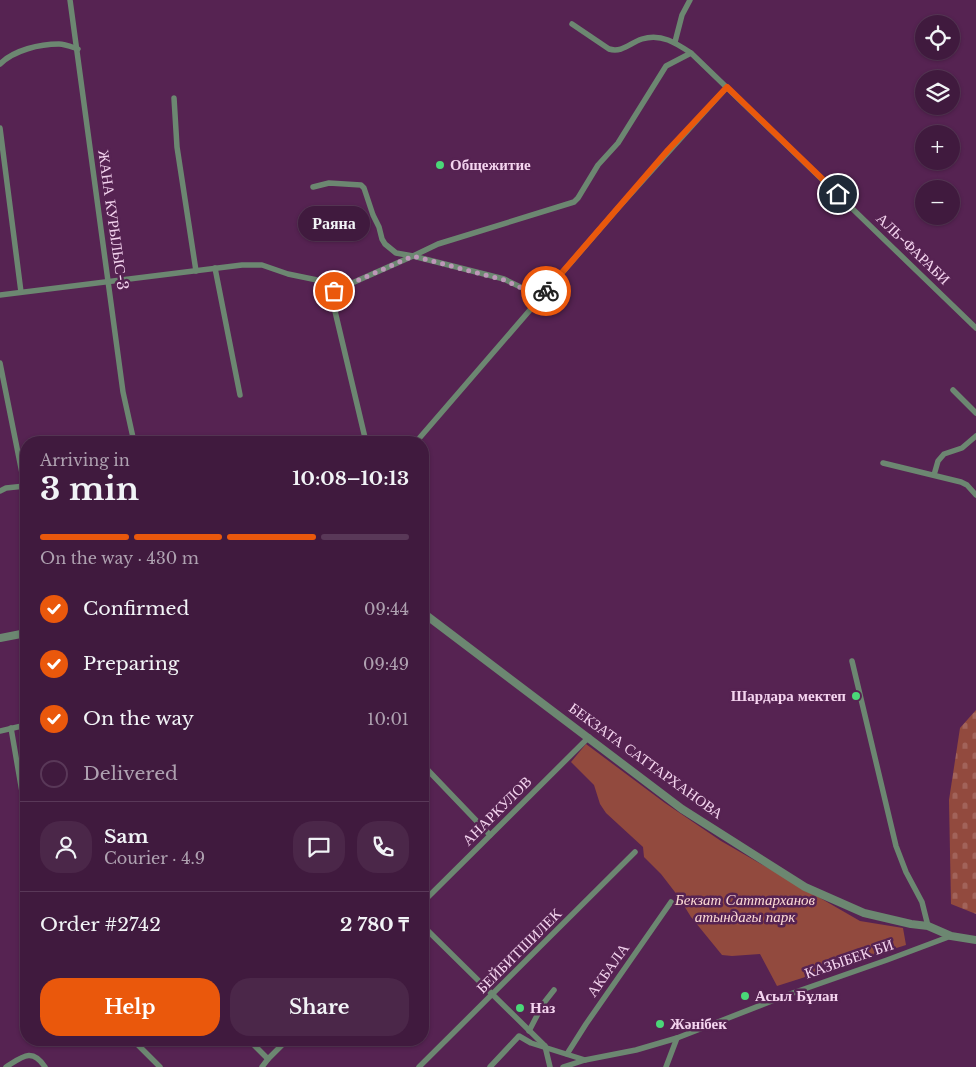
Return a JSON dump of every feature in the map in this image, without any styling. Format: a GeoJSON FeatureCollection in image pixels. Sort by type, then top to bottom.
{"type":"FeatureCollection","features":[{"type":"Feature","properties":{"kind":"street","name":"ЖАНА КУРЫЛЫС-3"},"geometry":{"type":"LineString","coordinates":[[70,0],[124,392],[133,436]]}},
{"type":"Feature","properties":{"kind":"street"},"geometry":{"type":"LineString","coordinates":[[676,42],[682,15],[690,0]]}},
{"type":"Feature","properties":{"kind":"street","name":"АЛЬ-ФАРАБИ"},"geometry":{"type":"LineString","coordinates":[[572,24],[609,49],[620,50],[641,39],[657,37],[676,42],[691,53],[976,328]]}},
{"type":"Feature","properties":{"kind":"street"},"geometry":{"type":"LineString","coordinates":[[0,64],[5,59],[31,48],[60,44],[78,49]]}},
{"type":"Feature","properties":{"kind":"street"},"geometry":{"type":"LineString","coordinates":[[334,291],[438,244],[574,202],[598,165],[618,143],[666,66],[691,53]]}},
{"type":"Feature","properties":{"kind":"street"},"geometry":{"type":"LineString","coordinates":[[421,436],[668,150],[727,87]]}},
{"type":"Feature","properties":{"kind":"street"},"geometry":{"type":"LineString","coordinates":[[174,98],[177,147],[196,270]]}},
{"type":"Feature","properties":{"kind":"street"},"geometry":{"type":"LineString","coordinates":[[0,128],[20,292]]}},
{"type":"Feature","properties":{"kind":"street"},"geometry":{"type":"LineString","coordinates":[[313,187],[330,183],[361,185],[380,227],[382,239],[396,253],[504,280],[541,297]]}},
{"type":"Feature","properties":{"kind":"street"},"geometry":{"type":"LineString","coordinates":[[0,295],[196,270],[262,265],[288,274],[330,284],[334,291],[334,307],[365,436]]}},
{"type":"Feature","properties":{"kind":"street"},"geometry":{"type":"LineString","coordinates":[[215,268],[240,395]]}},
{"type":"Feature","properties":{"kind":"street"},"geometry":{"type":"LineString","coordinates":[[0,363],[20,461]]}},
{"type":"Feature","properties":{"kind":"street"},"geometry":{"type":"LineString","coordinates":[[953,390],[975,410]]}},
{"type":"Feature","properties":{"kind":"street"},"geometry":{"type":"LineString","coordinates":[[934,475],[938,462],[944,454],[962,448],[976,436]]}},
{"type":"Feature","properties":{"kind":"street"},"geometry":{"type":"LineString","coordinates":[[883,463],[961,482],[968,485],[976,495]]}},
{"type":"Feature","properties":{"kind":"street"},"geometry":{"type":"LineString","coordinates":[[0,491],[6,488],[20,487]]}},
{"type":"Feature","properties":{"kind":"street","name":"БЕКЗАТА САТТАРХАНОВА"},"geometry":{"type":"LineString","coordinates":[[429,617],[682,809],[806,887],[864,913],[928,926],[950,936]]}},
{"type":"Feature","properties":{"kind":"street"},"geometry":{"type":"LineString","coordinates":[[0,638],[20,634]]}},
{"type":"Feature","properties":{"kind":"street"},"geometry":{"type":"LineString","coordinates":[[852,661],[896,846],[906,872],[922,902],[928,926]]}},
{"type":"Feature","properties":{"kind":"street"},"geometry":{"type":"LineString","coordinates":[[0,731],[20,726]]}},
{"type":"Feature","properties":{"kind":"street"},"geometry":{"type":"LineString","coordinates":[[11,728],[20,780]]}},
{"type":"Feature","properties":{"kind":"street","name":"АНАРКУЛОВ"},"geometry":{"type":"LineString","coordinates":[[429,896],[589,737]]}},
{"type":"Feature","properties":{"kind":"street"},"geometry":{"type":"LineString","coordinates":[[429,771],[490,835]]}},
{"type":"Feature","properties":{"kind":"street","name":"БЕЙБИТШИЛЕК"},"geometry":{"type":"LineString","coordinates":[[419,1067],[635,852]]}},
{"type":"Feature","properties":{"kind":"street","name":"АКБАЛА"},"geometry":{"type":"LineString","coordinates":[[568,1054],[586,1024],[671,902]]}},
{"type":"Feature","properties":{"kind":"street"},"geometry":{"type":"LineString","coordinates":[[429,932],[545,1046],[550,1067]]}},
{"type":"Feature","properties":{"kind":"street","name":"КАЗЫБЕК БИ"},"geometry":{"type":"LineString","coordinates":[[563,1067],[585,1060],[636,1050],[677,1038],[787,995],[950,936],[976,940]]}},
{"type":"Feature","properties":{"kind":"street"},"geometry":{"type":"LineString","coordinates":[[529,1031],[543,1004],[554,990]]}},
{"type":"Feature","properties":{"kind":"street"},"geometry":{"type":"LineString","coordinates":[[490,1067],[519,1036],[531,1043],[585,1060]]}},
{"type":"Feature","properties":{"kind":"street"},"geometry":{"type":"LineString","coordinates":[[666,1067],[677,1038]]}},
{"type":"Feature","properties":{"kind":"street"},"geometry":{"type":"LineString","coordinates":[[139,1046],[160,1067]]}},
{"type":"Feature","properties":{"kind":"street"},"geometry":{"type":"LineString","coordinates":[[255,1046],[268,1058]]}},
{"type":"Feature","properties":{"kind":"street"},"geometry":{"type":"LineString","coordinates":[[262,1067],[281,1046]]}},
{"type":"Feature","properties":{"kind":"street"},"geometry":{"type":"LineString","coordinates":[[6,1067],[21,1057],[30,1055],[36,1057],[45,1067]]}},
{"type":"Feature","properties":{"kind":"green space"},"geometry":{"type":"Polygon","coordinates":[[[976,710],[976,914],[951,904],[949,800],[960,728],[976,710]]]}},
{"type":"Feature","properties":{"kind":"green space","name":"Бекзат Саттарханов атындағы парк"},"geometry":{"type":"Polygon","coordinates":[[[586,744],[665,803],[721,841],[860,921],[903,928],[906,945],[777,986],[760,954],[722,955],[691,917],[661,874],[644,857],[643,847],[606,813],[600,804],[594,785],[571,762],[586,744]]]}},
{"type":"Feature","properties":{"kind":"way so far"},"geometry":{"type":"LineString","coordinates":[[334,291],[413,256],[504,280],[541,297],[546,291]]}},
{"type":"Feature","properties":{"kind":"place","name":"Общежитие"},"geometry":{"type":"Point","coordinates":[440,165]}},
{"type":"Feature","properties":{"kind":"place","name":"Раяна"},"geometry":{"type":"Point","coordinates":[334,291]}},
{"type":"Feature","properties":{"kind":"place","name":"Шардара мектеп"},"geometry":{"type":"Point","coordinates":[856,696]}},
{"type":"Feature","properties":{"kind":"place","name":"Асыл Бұлан"},"geometry":{"type":"Point","coordinates":[745,996]}},
{"type":"Feature","properties":{"kind":"place","name":"Наз"},"geometry":{"type":"Point","coordinates":[520,1008]}},
{"type":"Feature","properties":{"kind":"place","name":"Жәнібек"},"geometry":{"type":"Point","coordinates":[660,1024]}},
{"type":"Feature","properties":{"kind":"route"},"geometry":{"type":"LineString","coordinates":[[546,291],[668,150],[727,87],[838,194]]}}]}
